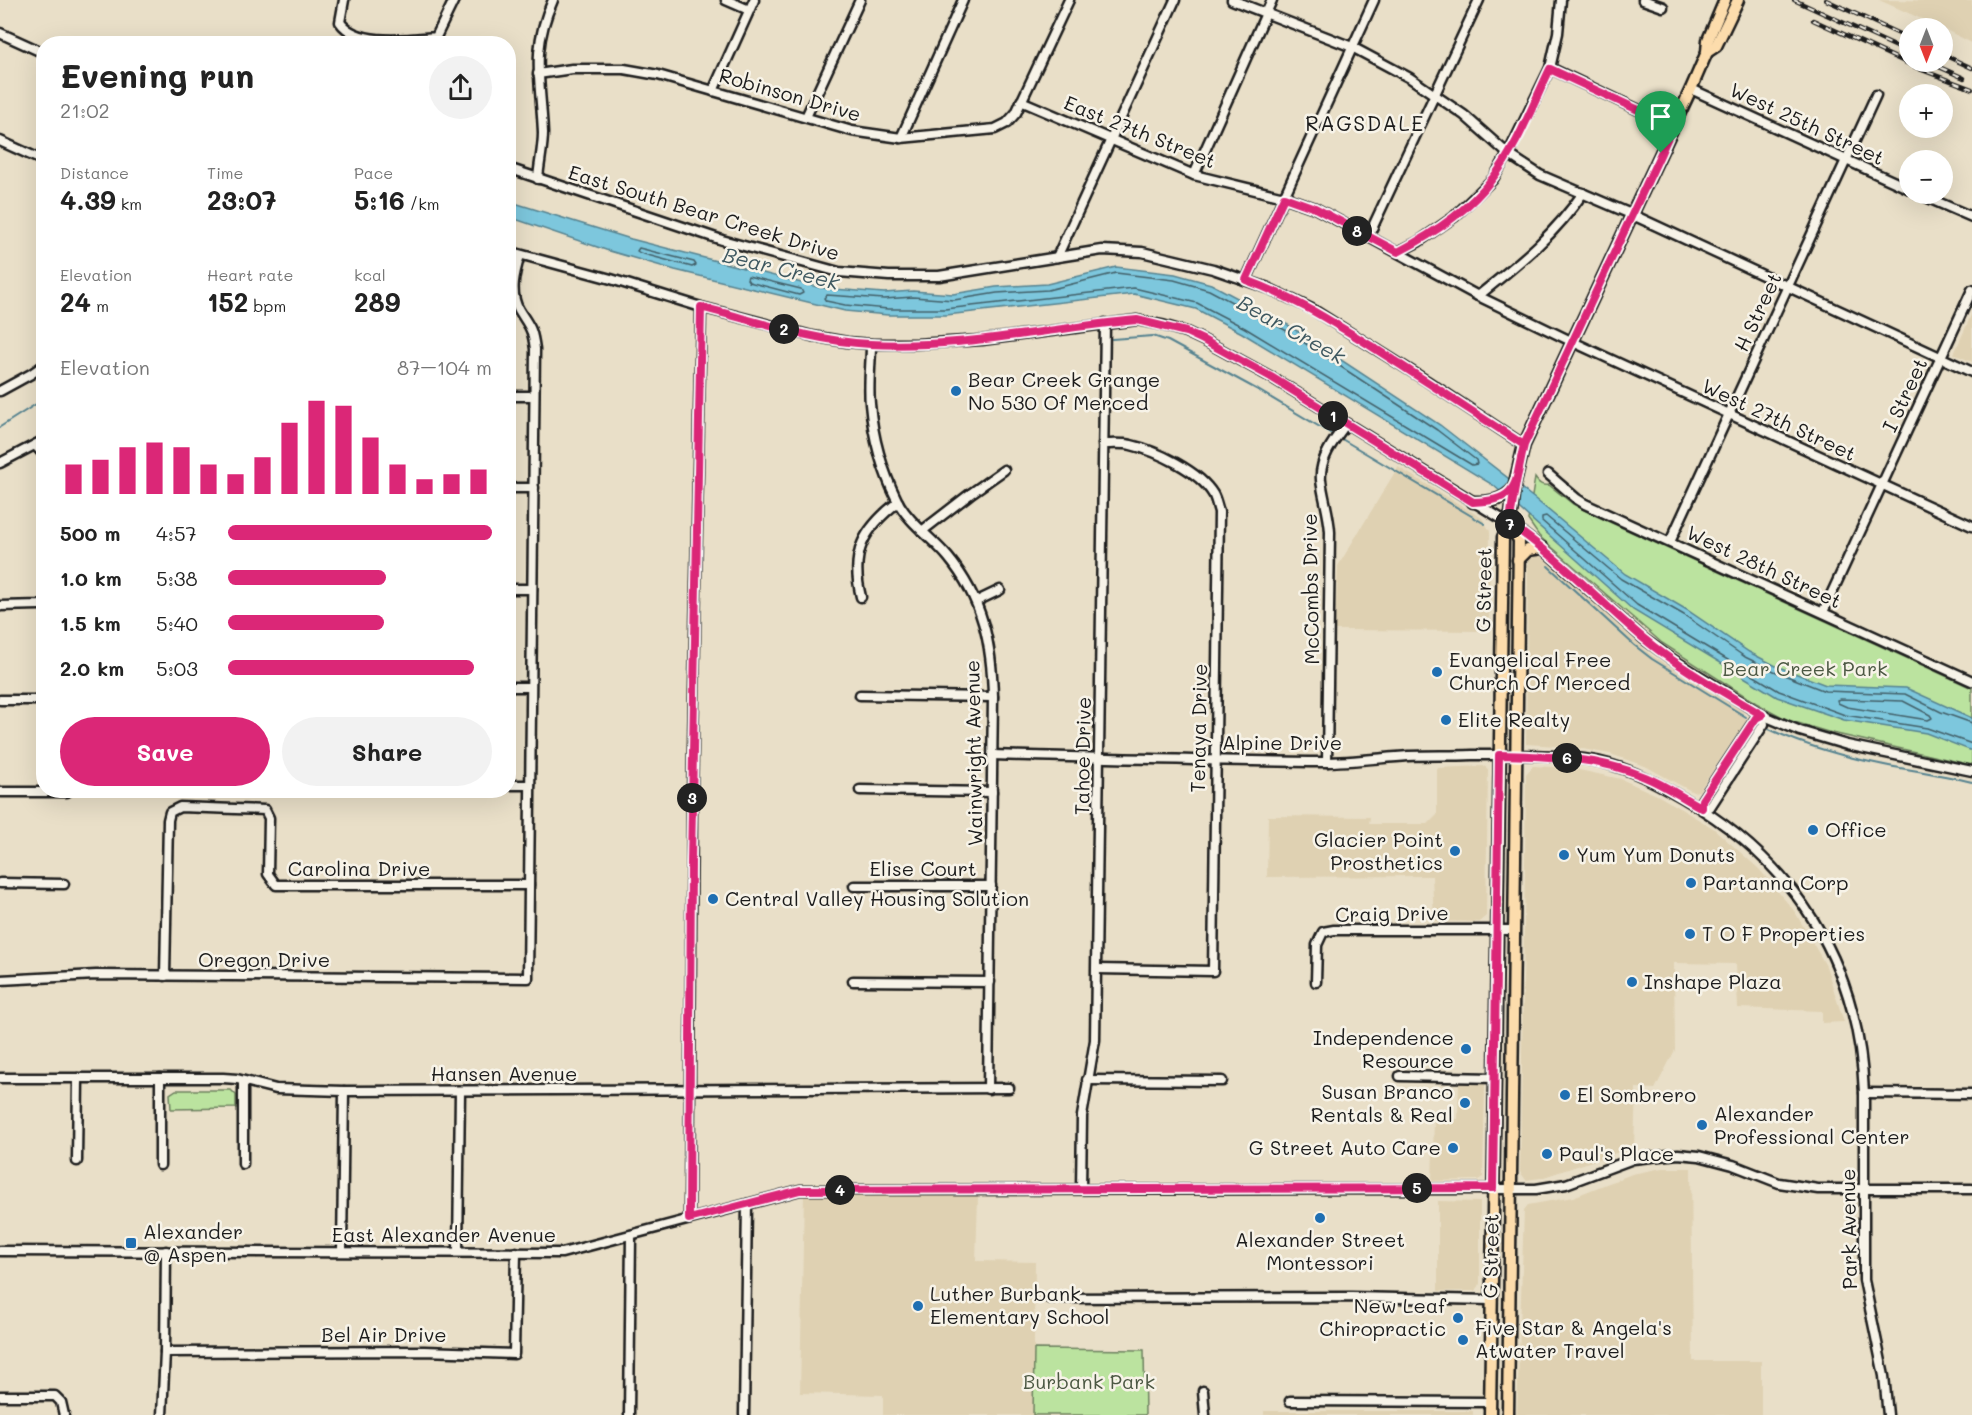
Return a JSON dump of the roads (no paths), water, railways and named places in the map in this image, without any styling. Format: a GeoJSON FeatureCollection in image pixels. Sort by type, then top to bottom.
{"type":"FeatureCollection","features":[{"type":"Feature","properties":{"kind":"main road","name":"G Street"},"geometry":{"type":"LineString","coordinates":[[1707,52],[1716,46],[1738,0]]}},
{"type":"Feature","properties":{"kind":"main road","name":"G Street"},"geometry":{"type":"LineString","coordinates":[[1490,1415],[1503,537],[1510,524],[1514,488],[1524,445],[1707,52],[1708,40],[1722,1]]}},
{"type":"Feature","properties":{"kind":"main road"},"geometry":{"type":"LineString","coordinates":[[1473,502],[1495,500],[1509,494],[1514,488]]}},
{"type":"Feature","properties":{"kind":"main road","name":"G Street"},"geometry":{"type":"LineString","coordinates":[[1508,1415],[1519,540],[1510,524]]}},
{"type":"Feature","properties":{"kind":"main road"},"geometry":{"type":"LineString","coordinates":[[1518,560],[1527,550],[1542,548]]}},
{"type":"Feature","properties":{"kind":"street"},"geometry":{"type":"LineString","coordinates":[[344,0],[340,22],[345,30],[364,36]]}},
{"type":"Feature","properties":{"kind":"street"},"geometry":{"type":"LineString","coordinates":[[436,36],[454,0]]}},
{"type":"Feature","properties":{"kind":"street"},"geometry":{"type":"LineString","coordinates":[[538,179],[543,134],[538,75],[539,51],[543,27],[553,0]]}},
{"type":"Feature","properties":{"kind":"street"},"geometry":{"type":"LineString","coordinates":[[726,0],[749,10]]}},
{"type":"Feature","properties":{"kind":"street"},"geometry":{"type":"LineString","coordinates":[[713,91],[754,0]]}},
{"type":"Feature","properties":{"kind":"street"},"geometry":{"type":"LineString","coordinates":[[806,117],[860,0]]}},
{"type":"Feature","properties":{"kind":"street"},"geometry":{"type":"LineString","coordinates":[[901,138],[963,0]]}},
{"type":"Feature","properties":{"kind":"street","name":"Robinson Drive"},"geometry":{"type":"LineString","coordinates":[[538,75],[572,69],[624,69],[658,75],[852,131],[901,138],[995,129],[1007,123],[1016,113],[1069,0]]}},
{"type":"Feature","properties":{"kind":"street"},"geometry":{"type":"LineString","coordinates":[[1057,257],[1175,0]]}},
{"type":"Feature","properties":{"kind":"street"},"geometry":{"type":"LineString","coordinates":[[1232,0],[1352,47],[1434,94],[1464,115],[1508,154],[1540,175],[1633,215],[1972,372]]}},
{"type":"Feature","properties":{"kind":"street"},"geometry":{"type":"LineString","coordinates":[[1194,175],[1272,0]]}},
{"type":"Feature","properties":{"kind":"street"},"geometry":{"type":"LineString","coordinates":[[1246,280],[1374,0]]}},
{"type":"Feature","properties":{"kind":"street"},"geometry":{"type":"LineString","coordinates":[[1368,237],[1479,0]]}},
{"type":"Feature","properties":{"kind":"street"},"geometry":{"type":"LineString","coordinates":[[1398,252],[1418,242],[1454,217],[1492,179],[1508,154],[1550,69],[1558,33],[1561,0]]}},
{"type":"Feature","properties":{"kind":"street"},"geometry":{"type":"LineString","coordinates":[[1643,0],[1663,7]]}},
{"type":"Feature","properties":{"kind":"street"},"geometry":{"type":"LineString","coordinates":[[0,33],[36,49]]}},
{"type":"Feature","properties":{"kind":"street"},"geometry":{"type":"LineString","coordinates":[[1550,69],[1660,120],[1672,128]]}},
{"type":"Feature","properties":{"kind":"street","name":"West 25th Street"},"geometry":{"type":"LineString","coordinates":[[1690,89],[1899,184]]}},
{"type":"Feature","properties":{"kind":"street","name":"H Street"},"geometry":{"type":"LineString","coordinates":[[1670,542],[1876,95]]}},
{"type":"Feature","properties":{"kind":"street","name":"East 27th Street"},"geometry":{"type":"LineString","coordinates":[[1021,101],[1194,175],[1284,197],[1315,208],[1478,296],[1573,342]]}},
{"type":"Feature","properties":{"kind":"street"},"geometry":{"type":"LineString","coordinates":[[0,141],[36,157]]}},
{"type":"Feature","properties":{"kind":"street","name":"East South Bear Creek Drive"},"geometry":{"type":"LineString","coordinates":[[516,171],[722,240],[839,272],[889,276],[939,276],[1094,251],[1142,252],[1213,269],[1269,288],[1312,309],[1524,445]]}},
{"type":"Feature","properties":{"kind":"street"},"geometry":{"type":"LineString","coordinates":[[1478,296],[1549,237],[1583,193]]}},
{"type":"Feature","properties":{"kind":"street"},"geometry":{"type":"LineString","coordinates":[[1942,204],[1972,217]]}},
{"type":"Feature","properties":{"kind":"street"},"geometry":{"type":"LineString","coordinates":[[516,254],[611,279],[701,307],[812,336],[871,344],[982,340],[1137,320],[1186,332],[1271,377],[1343,427],[1510,524],[1542,548],[1644,639],[1762,715],[1800,731],[1847,745],[1972,771]]}},
{"type":"Feature","properties":{"kind":"street"},"geometry":{"type":"LineString","coordinates":[[516,270],[520,255]]}},
{"type":"Feature","properties":{"kind":"street","name":"I Street"},"geometry":{"type":"LineString","coordinates":[[1823,612],[1972,290]]}},
{"type":"Feature","properties":{"kind":"street"},"geometry":{"type":"LineString","coordinates":[[516,302],[533,333],[534,488],[529,885]]}},
{"type":"Feature","properties":{"kind":"street"},"geometry":{"type":"LineString","coordinates":[[689,1219],[692,792],[701,307]]}},
{"type":"Feature","properties":{"kind":"street","name":"Tahoe Drive"},"geometry":{"type":"LineString","coordinates":[[1081,1189],[1082,1116],[1095,1040],[1097,969],[1105,323]]}},
{"type":"Feature","properties":{"kind":"street","name":"West 27th Street"},"geometry":{"type":"LineString","coordinates":[[1573,342],[1972,526]]}},
{"type":"Feature","properties":{"kind":"street","name":"Wainwright Avenue"},"geometry":{"type":"LineString","coordinates":[[871,344],[870,402],[878,454],[898,502],[949,558],[977,602],[989,640],[993,698],[988,1089]]}},
{"type":"Feature","properties":{"kind":"street"},"geometry":{"type":"LineString","coordinates":[[0,391],[36,371]]}},
{"type":"Feature","properties":{"kind":"street"},"geometry":{"type":"LineString","coordinates":[[516,396],[534,396]]}},
{"type":"Feature","properties":{"kind":"street","name":"McCombs Drive"},"geometry":{"type":"LineString","coordinates":[[1327,762],[1330,532],[1329,515],[1320,477],[1326,453],[1343,427]]}},
{"type":"Feature","properties":{"kind":"street"},"geometry":{"type":"LineString","coordinates":[[0,463],[36,444]]}},
{"type":"Feature","properties":{"kind":"street","name":"Tenaya Drive"},"geometry":{"type":"LineString","coordinates":[[1097,969],[1213,971],[1219,512],[1214,495],[1204,482],[1184,469],[1160,455],[1128,444],[1103,444]]}},
{"type":"Feature","properties":{"kind":"street"},"geometry":{"type":"LineString","coordinates":[[922,531],[1004,470]]}},
{"type":"Feature","properties":{"kind":"street","name":"West 28th Street"},"geometry":{"type":"LineString","coordinates":[[1548,474],[1585,504],[1972,681]]}},
{"type":"Feature","properties":{"kind":"street"},"geometry":{"type":"LineString","coordinates":[[516,488],[534,488]]}},
{"type":"Feature","properties":{"kind":"street"},"geometry":{"type":"LineString","coordinates":[[861,597],[856,578],[857,562],[864,539],[880,516],[898,502]]}},
{"type":"Feature","properties":{"kind":"street"},"geometry":{"type":"LineString","coordinates":[[516,589],[532,589]]}},
{"type":"Feature","properties":{"kind":"street"},"geometry":{"type":"LineString","coordinates":[[977,602],[1000,590]]}},
{"type":"Feature","properties":{"kind":"street"},"geometry":{"type":"LineString","coordinates":[[0,606],[36,605]]}},
{"type":"Feature","properties":{"kind":"street"},"geometry":{"type":"LineString","coordinates":[[516,687],[530,687]]}},
{"type":"Feature","properties":{"kind":"street"},"geometry":{"type":"LineString","coordinates":[[860,694],[993,698]]}},
{"type":"Feature","properties":{"kind":"street"},"geometry":{"type":"LineString","coordinates":[[0,700],[36,700]]}},
{"type":"Feature","properties":{"kind":"street"},"geometry":{"type":"LineString","coordinates":[[1762,715],[1764,724],[1756,737],[1710,807],[1702,808],[1702,800],[1756,718],[1762,715]]}},
{"type":"Feature","properties":{"kind":"street"},"geometry":{"type":"LineString","coordinates":[[1748,731],[1756,737]]}},
{"type":"Feature","properties":{"kind":"street"},"geometry":{"type":"LineString","coordinates":[[1735,750],[1744,755]]}},
{"type":"Feature","properties":{"kind":"street","name":"Alpine Drive"},"geometry":{"type":"LineString","coordinates":[[992,755],[1327,762],[1411,756],[1499,755]]}},
{"type":"Feature","properties":{"kind":"street","name":"Park Avenue"},"geometry":{"type":"LineString","coordinates":[[1499,755],[1586,759],[1647,777],[1702,808],[1733,830],[1775,869],[1807,908],[1822,933],[1840,969],[1855,1015],[1863,1064],[1864,1280],[1884,1377],[1888,1415]]}},
{"type":"Feature","properties":{"kind":"street"},"geometry":{"type":"LineString","coordinates":[[516,785],[530,785]]}},
{"type":"Feature","properties":{"kind":"street"},"geometry":{"type":"LineString","coordinates":[[860,790],[992,792]]}},
{"type":"Feature","properties":{"kind":"street"},"geometry":{"type":"LineString","coordinates":[[0,792],[36,792]]}},
{"type":"Feature","properties":{"kind":"street","name":"Carolina Drive"},"geometry":{"type":"LineString","coordinates":[[165,976],[168,820],[170,812],[180,807],[266,810],[269,818],[268,874],[276,885],[529,885]]}},
{"type":"Feature","properties":{"kind":"street"},"geometry":{"type":"LineString","coordinates":[[0,883],[64,884]]}},
{"type":"Feature","properties":{"kind":"street","name":"Oregon Drive"},"geometry":{"type":"LineString","coordinates":[[0,980],[67,975],[528,978],[529,885]]}},
{"type":"Feature","properties":{"kind":"street","name":"Elise Court"},"geometry":{"type":"LineString","coordinates":[[854,886],[991,886]]}},
{"type":"Feature","properties":{"kind":"street","name":"Craig Drive"},"geometry":{"type":"LineString","coordinates":[[1316,982],[1317,945],[1323,932],[1334,930],[1513,930]]}},
{"type":"Feature","properties":{"kind":"street"},"geometry":{"type":"LineString","coordinates":[[853,981],[990,982]]}},
{"type":"Feature","properties":{"kind":"street"},"geometry":{"type":"LineString","coordinates":[[1400,1076],[1494,1078]]}},
{"type":"Feature","properties":{"kind":"street","name":"Hansen Avenue"},"geometry":{"type":"LineString","coordinates":[[0,1078],[223,1078],[276,1089],[344,1091],[1009,1088]]}},
{"type":"Feature","properties":{"kind":"street"},"geometry":{"type":"LineString","coordinates":[[77,1161],[78,1078]]}},
{"type":"Feature","properties":{"kind":"street"},"geometry":{"type":"LineString","coordinates":[[160,1078],[160,1165]]}},
{"type":"Feature","properties":{"kind":"street"},"geometry":{"type":"LineString","coordinates":[[1087,1080],[1222,1081]]}},
{"type":"Feature","properties":{"kind":"street"},"geometry":{"type":"LineString","coordinates":[[243,1081],[243,1164]]}},
{"type":"Feature","properties":{"kind":"street"},"geometry":{"type":"LineString","coordinates":[[342,1251],[344,1091]]}},
{"type":"Feature","properties":{"kind":"street"},"geometry":{"type":"LineString","coordinates":[[458,1252],[460,1092]]}},
{"type":"Feature","properties":{"kind":"street"},"geometry":{"type":"LineString","coordinates":[[1864,1092],[1972,1094]]}},
{"type":"Feature","properties":{"kind":"street","name":"East Alexander Avenue"},"geometry":{"type":"LineString","coordinates":[[0,1251],[562,1253],[800,1190],[1536,1189],[1566,1184],[1633,1159],[1678,1154],[1699,1156],[1779,1183],[1818,1189],[1972,1189]]}},
{"type":"Feature","properties":{"kind":"street"},"geometry":{"type":"LineString","coordinates":[[744,1415],[747,1204]]}},
{"type":"Feature","properties":{"kind":"street"},"geometry":{"type":"LineString","coordinates":[[629,1415],[631,1235]]}},
{"type":"Feature","properties":{"kind":"street"},"geometry":{"type":"LineString","coordinates":[[162,1415],[166,1251]]}},
{"type":"Feature","properties":{"kind":"street","name":"Bel Air Drive"},"geometry":{"type":"LineString","coordinates":[[165,1352],[424,1351],[514,1354],[516,1252]]}},
{"type":"Feature","properties":{"kind":"street"},"geometry":{"type":"LineString","coordinates":[[1049,1298],[1351,1297],[1491,1300]]}},
{"type":"Feature","properties":{"kind":"street"},"geometry":{"type":"LineString","coordinates":[[1203,1391],[1205,1415]]}},
{"type":"Feature","properties":{"kind":"street"},"geometry":{"type":"LineString","coordinates":[[0,1396],[55,1396],[61,1402],[64,1415]]}},
{"type":"Feature","properties":{"kind":"street"},"geometry":{"type":"LineString","coordinates":[[1290,1401],[1490,1402]]}},
{"type":"Feature","properties":{"kind":"water"},"geometry":{"type":"Polygon","coordinates":[[[516,203],[631,239],[821,288],[884,293],[913,291],[953,294],[996,287],[1047,284],[1116,267],[1175,274],[1211,284],[1288,325],[1440,425],[1535,499],[1625,574],[1687,610],[1749,652],[1776,666],[1826,685],[1906,688],[1972,718],[1972,751],[1926,733],[1844,720],[1777,697],[1633,610],[1493,485],[1242,333],[1196,309],[1134,294],[946,315],[888,315],[845,311],[675,270],[606,250],[516,219],[516,203]]]}},
{"type":"Feature","properties":{"kind":"waterway"},"geometry":{"type":"LineString","coordinates":[[1112,339],[1153,336],[1168,341],[1258,390],[1335,436]]}},
{"type":"Feature","properties":{"kind":"waterway","name":"Bear Creek"},"geometry":{"type":"LineString","coordinates":[[0,427],[36,404]]}},
{"type":"Feature","properties":{"kind":"waterway"},"geometry":{"type":"LineString","coordinates":[[1340,438],[1485,524]]}},
{"type":"Feature","properties":{"kind":"waterway"},"geometry":{"type":"LineString","coordinates":[[1548,566],[1652,659],[1746,717]]}},
{"type":"Feature","properties":{"kind":"waterway"},"geometry":{"type":"LineString","coordinates":[[1769,729],[1813,747],[1843,756],[1972,782]]}},
{"type":"Feature","properties":{"kind":"railway"},"geometry":{"type":"LineString","coordinates":[[1794,0],[1899,48]]}},
{"type":"Feature","properties":{"kind":"railway"},"geometry":{"type":"LineString","coordinates":[[1826,0],[1899,34]]}},
{"type":"Feature","properties":{"kind":"railway"},"geometry":{"type":"LineString","coordinates":[[1813,20],[1922,70],[1972,89]]}},
{"type":"Feature","properties":{"kind":"railway"},"geometry":{"type":"LineString","coordinates":[[1953,59],[1972,68]]}},
{"type":"Feature","properties":{"kind":"railway"},"geometry":{"type":"LineString","coordinates":[[1950,72],[1964,78]]}},
{"type":"Feature","properties":{"kind":"place","name":"Bear Creek Grange No 530 Of Merced"},"geometry":{"type":"Point","coordinates":[956,391]}},
{"type":"Feature","properties":{"kind":"place","name":"Evangelical Free Church Of Merced"},"geometry":{"type":"Point","coordinates":[1437,672]}},
{"type":"Feature","properties":{"kind":"place","name":"Elite Realty"},"geometry":{"type":"Point","coordinates":[1446,720]}},
{"type":"Feature","properties":{"kind":"place","name":"Office"},"geometry":{"type":"Point","coordinates":[1813,830]}},
{"type":"Feature","properties":{"kind":"place","name":"Glacier Point Prosthetics"},"geometry":{"type":"Point","coordinates":[1455,851]}},
{"type":"Feature","properties":{"kind":"place","name":"Yum Yum Donuts"},"geometry":{"type":"Point","coordinates":[1564,855]}},
{"type":"Feature","properties":{"kind":"place","name":"Partanna Corp"},"geometry":{"type":"Point","coordinates":[1691,883]}},
{"type":"Feature","properties":{"kind":"place","name":"Central Valley Housing Solution"},"geometry":{"type":"Point","coordinates":[713,899]}},
{"type":"Feature","properties":{"kind":"place","name":"T O F Properties"},"geometry":{"type":"Point","coordinates":[1690,934]}},
{"type":"Feature","properties":{"kind":"place","name":"Inshape Plaza"},"geometry":{"type":"Point","coordinates":[1632,982]}},
{"type":"Feature","properties":{"kind":"place","name":"Independence Resource"},"geometry":{"type":"Point","coordinates":[1466,1049]}},
{"type":"Feature","properties":{"kind":"place","name":"El Sombrero"},"geometry":{"type":"Point","coordinates":[1565,1095]}},
{"type":"Feature","properties":{"kind":"place","name":"Susan Branco Rentals & Real"},"geometry":{"type":"Point","coordinates":[1465,1103]}},
{"type":"Feature","properties":{"kind":"place","name":"Alexander Professional Center"},"geometry":{"type":"Point","coordinates":[1702,1125]}},
{"type":"Feature","properties":{"kind":"place","name":"G Street Auto Care"},"geometry":{"type":"Point","coordinates":[1453,1148]}},
{"type":"Feature","properties":{"kind":"place","name":"Paul's Place"},"geometry":{"type":"Point","coordinates":[1547,1154]}},
{"type":"Feature","properties":{"kind":"place","name":"Alexander Street Montessori"},"geometry":{"type":"Point","coordinates":[1320,1218]}},
{"type":"Feature","properties":{"kind":"place","name":"Alexander @ Aspen"},"geometry":{"type":"Point","coordinates":[131,1243]}},
{"type":"Feature","properties":{"kind":"place","name":"Luther Burbank Elementary School"},"geometry":{"type":"Point","coordinates":[918,1306]}},
{"type":"Feature","properties":{"kind":"place","name":"New Leaf Chiropractic"},"geometry":{"type":"Point","coordinates":[1458,1318]}},
{"type":"Feature","properties":{"kind":"place","name":"Five Star & Angela's Atwater Travel"},"geometry":{"type":"Point","coordinates":[1463,1340]}},
{"type":"Feature","properties":{"kind":"district","name":"RAGSDALE"},"geometry":{"type":"Point","coordinates":[1365,124]}},
{"type":"Feature","properties":{"kind":"park label","name":"Bear Creek Park"},"geometry":{"type":"Point","coordinates":[1805,669]}},
{"type":"Feature","properties":{"kind":"park label","name":"Burbank Park"},"geometry":{"type":"Point","coordinates":[1089,1382]}}]}
